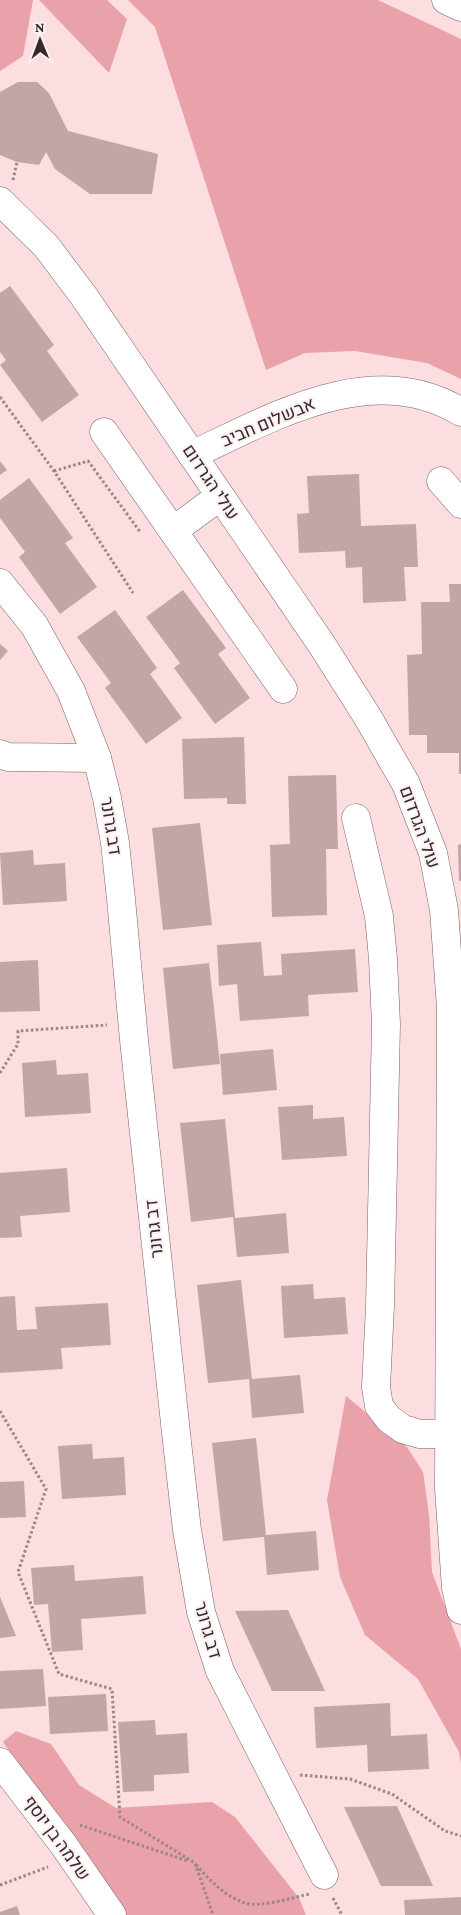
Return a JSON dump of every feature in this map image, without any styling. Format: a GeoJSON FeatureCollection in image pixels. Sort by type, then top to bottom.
{"type":"FeatureCollection","features":[{"type":"Feature","properties":{"kind":"street"},"geometry":{"type":"LineString","coordinates":[[446,0],[461,7]]}},
{"type":"Feature","properties":{"kind":"street","name":"עולי הגרדום"},"geometry":{"type":"LineString","coordinates":[[0,201],[46,246],[83,295],[342,677],[406,784],[433,853],[444,910],[456,1077],[455,1337],[449,1434],[449,1489],[456,1588],[461,1610]]}},
{"type":"Feature","properties":{"kind":"street","name":"אבשלום חביב"},"geometry":{"type":"LineString","coordinates":[[192,455],[283,412],[326,398],[383,391],[406,392],[428,397],[461,412]]}},
{"type":"Feature","properties":{"kind":"street"},"geometry":{"type":"LineString","coordinates":[[104,432],[283,688]]}},
{"type":"Feature","properties":{"kind":"street"},"geometry":{"type":"LineString","coordinates":[[440,481],[461,504]]}},
{"type":"Feature","properties":{"kind":"street"},"geometry":{"type":"LineString","coordinates":[[173,531],[220,496]]}},
{"type":"Feature","properties":{"kind":"street","name":"דב גרונר"},"geometry":{"type":"LineString","coordinates":[[0,583],[34,625],[71,691],[96,758],[107,798],[115,843],[132,1024],[177,1442],[195,1583],[201,1612],[220,1670],[272,1774],[318,1884]]}},
{"type":"Feature","properties":{"kind":"street"},"geometry":{"type":"LineString","coordinates":[[0,754],[8,757],[96,758]]}},
{"type":"Feature","properties":{"kind":"street"},"geometry":{"type":"LineString","coordinates":[[356,818],[378,916],[383,959],[386,1024],[380,1306],[376,1387],[379,1406],[389,1420],[403,1429],[420,1434],[449,1434]]}},
{"type":"Feature","properties":{"kind":"street","name":"שלמה בן יוסף"},"geometry":{"type":"LineString","coordinates":[[0,1762],[72,1857],[112,1915]]}},
{"type":"Feature","properties":{"kind":"path"},"geometry":{"type":"LineString","coordinates":[[0,397],[54,471],[133,593]]}},
{"type":"Feature","properties":{"kind":"path"},"geometry":{"type":"LineString","coordinates":[[54,471],[88,461],[141,533],[173,531]]}},
{"type":"Feature","properties":{"kind":"path"},"geometry":{"type":"LineString","coordinates":[[0,1073],[18,1044],[18,1031],[132,1024]]}},
{"type":"Feature","properties":{"kind":"path"},"geometry":{"type":"LineString","coordinates":[[0,1411],[46,1489],[18,1572],[59,1674],[112,1689],[120,1817],[195,1863],[216,1887],[246,1903],[270,1903],[318,1884]]}},
{"type":"Feature","properties":{"kind":"path"},"geometry":{"type":"LineString","coordinates":[[272,1774],[350,1779],[392,1794],[445,1831],[461,1836]]}},
{"type":"Feature","properties":{"kind":"path"},"geometry":{"type":"LineString","coordinates":[[79,1824],[195,1863]]}},
{"type":"Feature","properties":{"kind":"path"},"geometry":{"type":"LineString","coordinates":[[0,1885],[72,1857]]}},
{"type":"Feature","properties":{"kind":"path"},"geometry":{"type":"LineString","coordinates":[[195,1863],[213,1915]]}},
{"type":"Feature","properties":{"kind":"shaded area"},"geometry":{"type":"Polygon","coordinates":[[[0,0],[33,0],[23,56],[0,71],[0,0]]]}},
{"type":"Feature","properties":{"kind":"shaded area"},"geometry":{"type":"Polygon","coordinates":[[[39,0],[107,0],[127,19],[109,73],[39,0]]]}},
{"type":"Feature","properties":{"kind":"shaded area"},"geometry":{"type":"Polygon","coordinates":[[[128,0],[378,0],[461,39],[461,379],[427,363],[355,351],[305,353],[266,370],[155,27],[128,0]]]}},
{"type":"Feature","properties":{"kind":"shaded area"},"geometry":{"type":"Polygon","coordinates":[[[346,1396],[407,1447],[423,1472],[429,1515],[432,1572],[461,1649],[461,1764],[459,1752],[418,1679],[365,1635],[340,1577],[327,1500],[346,1396]]]}},
{"type":"Feature","properties":{"kind":"shaded area"},"geometry":{"type":"Polygon","coordinates":[[[16,1731],[51,1744],[79,1785],[116,1808],[212,1802],[235,1817],[299,1898],[306,1915],[126,1915],[3,1742],[16,1731]]]}},
{"type":"Feature","properties":{"kind":"building"},"geometry":{"type":"Polygon","coordinates":[[[18,82],[37,82],[49,93],[68,131],[158,154],[152,194],[90,194],[55,169],[46,152],[39,165],[17,162],[0,155],[0,92],[18,82]]]}},
{"type":"Feature","properties":{"kind":"building"},"geometry":{"type":"Polygon","coordinates":[[[10,286],[54,345],[47,351],[79,395],[42,422],[0,365],[6,360],[0,352],[0,293],[10,286]]]}},
{"type":"Feature","properties":{"kind":"building"},"geometry":{"type":"Polygon","coordinates":[[[0,461],[7,470],[0,475],[0,461]]]}},
{"type":"Feature","properties":{"kind":"building"},"geometry":{"type":"Polygon","coordinates":[[[359,474],[361,526],[416,524],[418,567],[404,567],[406,601],[363,603],[362,567],[346,568],[345,551],[299,553],[297,514],[309,513],[307,476],[359,474]]]}},
{"type":"Feature","properties":{"kind":"building"},"geometry":{"type":"Polygon","coordinates":[[[29,478],[73,538],[65,543],[97,587],[60,614],[19,557],[25,552],[0,518],[0,500],[29,478]]]}},
{"type":"Feature","properties":{"kind":"building"},"geometry":{"type":"Polygon","coordinates":[[[449,584],[461,584],[461,774],[459,774],[459,753],[427,753],[427,735],[409,735],[407,655],[422,654],[421,602],[450,602],[449,584]]]}},
{"type":"Feature","properties":{"kind":"building"},"geometry":{"type":"Polygon","coordinates":[[[183,590],[226,648],[218,654],[250,698],[215,724],[174,668],[180,663],[146,617],[183,590]]]}},
{"type":"Feature","properties":{"kind":"building"},"geometry":{"type":"Polygon","coordinates":[[[115,610],[157,668],[150,674],[182,718],[146,744],[105,688],[111,683],[77,637],[115,610]]]}},
{"type":"Feature","properties":{"kind":"building"},"geometry":{"type":"Polygon","coordinates":[[[0,644],[8,651],[0,660],[0,644]]]}},
{"type":"Feature","properties":{"kind":"building"},"geometry":{"type":"Polygon","coordinates":[[[244,737],[246,804],[227,804],[227,798],[184,799],[182,739],[244,737]]]}},
{"type":"Feature","properties":{"kind":"building"},"geometry":{"type":"Polygon","coordinates":[[[336,775],[338,849],[326,849],[327,915],[272,917],[270,845],[290,844],[288,776],[336,775]]]}},
{"type":"Feature","properties":{"kind":"building"},"geometry":{"type":"Polygon","coordinates":[[[200,823],[212,925],[163,930],[152,828],[200,823]]]}},
{"type":"Feature","properties":{"kind":"building"},"geometry":{"type":"Polygon","coordinates":[[[461,844],[461,881],[459,881],[458,845],[461,844]]]}},
{"type":"Feature","properties":{"kind":"building"},"geometry":{"type":"Polygon","coordinates":[[[33,850],[34,865],[65,863],[67,901],[3,905],[0,853],[33,850]]]}},
{"type":"Feature","properties":{"kind":"building"},"geometry":{"type":"Polygon","coordinates":[[[261,942],[264,976],[282,975],[281,954],[355,949],[358,992],[308,995],[309,1016],[240,1021],[237,984],[219,986],[217,945],[261,942]]]}},
{"type":"Feature","properties":{"kind":"building"},"geometry":{"type":"Polygon","coordinates":[[[38,960],[40,1011],[0,1012],[0,962],[38,960]]]}},
{"type":"Feature","properties":{"kind":"building"},"geometry":{"type":"Polygon","coordinates":[[[209,963],[220,1064],[173,1069],[163,968],[209,963]]]}},
{"type":"Feature","properties":{"kind":"building"},"geometry":{"type":"Polygon","coordinates":[[[273,1049],[277,1090],[223,1095],[220,1054],[273,1049]]]}},
{"type":"Feature","properties":{"kind":"building"},"geometry":{"type":"Polygon","coordinates":[[[56,1060],[57,1075],[88,1073],[91,1113],[25,1117],[22,1063],[56,1060]]]}},
{"type":"Feature","properties":{"kind":"building"},"geometry":{"type":"Polygon","coordinates":[[[313,1105],[313,1119],[344,1117],[347,1156],[282,1160],[278,1107],[313,1105]]]}},
{"type":"Feature","properties":{"kind":"building"},"geometry":{"type":"Polygon","coordinates":[[[225,1119],[235,1218],[286,1213],[289,1253],[237,1257],[233,1217],[191,1222],[180,1123],[225,1119]]]}},
{"type":"Feature","properties":{"kind":"building"},"geometry":{"type":"Polygon","coordinates":[[[67,1168],[70,1212],[20,1216],[22,1237],[0,1238],[0,1173],[67,1168]]]}},
{"type":"Feature","properties":{"kind":"building"},"geometry":{"type":"Polygon","coordinates":[[[241,1280],[252,1379],[300,1375],[304,1413],[252,1418],[249,1379],[208,1383],[197,1285],[241,1280]]]}},
{"type":"Feature","properties":{"kind":"building"},"geometry":{"type":"Polygon","coordinates":[[[313,1284],[314,1299],[345,1297],[348,1334],[284,1338],[281,1286],[313,1284]]]}},
{"type":"Feature","properties":{"kind":"building"},"geometry":{"type":"Polygon","coordinates":[[[15,1296],[17,1330],[37,1329],[35,1307],[108,1303],[111,1345],[61,1348],[63,1369],[0,1373],[0,1297],[15,1296]]]}},
{"type":"Feature","properties":{"kind":"building"},"geometry":{"type":"Polygon","coordinates":[[[256,1438],[266,1535],[316,1531],[319,1570],[267,1575],[264,1537],[223,1541],[212,1443],[256,1438]]]}},
{"type":"Feature","properties":{"kind":"building"},"geometry":{"type":"Polygon","coordinates":[[[92,1444],[93,1459],[124,1457],[126,1495],[62,1499],[58,1446],[92,1444]]]}},
{"type":"Feature","properties":{"kind":"building"},"geometry":{"type":"Polygon","coordinates":[[[24,1481],[26,1517],[0,1518],[0,1482],[24,1481]]]}},
{"type":"Feature","properties":{"kind":"building"},"geometry":{"type":"Polygon","coordinates":[[[74,1565],[75,1581],[143,1576],[146,1614],[81,1619],[83,1650],[52,1652],[48,1604],[34,1605],[31,1568],[74,1565]]]}},
{"type":"Feature","properties":{"kind":"building"},"geometry":{"type":"Polygon","coordinates":[[[0,1597],[16,1636],[0,1638],[0,1597]]]}},
{"type":"Feature","properties":{"kind":"building"},"geometry":{"type":"Polygon","coordinates":[[[288,1610],[325,1691],[272,1691],[235,1611],[288,1610]]]}},
{"type":"Feature","properties":{"kind":"building"},"geometry":{"type":"Polygon","coordinates":[[[43,1669],[46,1706],[0,1709],[0,1671],[43,1669]]]}},
{"type":"Feature","properties":{"kind":"building"},"geometry":{"type":"Polygon","coordinates":[[[106,1694],[108,1731],[50,1734],[48,1697],[106,1694]]]}},
{"type":"Feature","properties":{"kind":"building"},"geometry":{"type":"Polygon","coordinates":[[[390,1703],[391,1736],[427,1734],[429,1769],[368,1772],[367,1745],[316,1748],[314,1707],[390,1703]]]}},
{"type":"Feature","properties":{"kind":"building"},"geometry":{"type":"Polygon","coordinates":[[[155,1720],[156,1735],[187,1733],[189,1773],[154,1775],[154,1791],[123,1792],[118,1722],[155,1720]]]}},
{"type":"Feature","properties":{"kind":"building"},"geometry":{"type":"Polygon","coordinates":[[[397,1806],[433,1886],[381,1886],[344,1807],[397,1806]]]}},
{"type":"Feature","properties":{"kind":"building"},"geometry":{"type":"Polygon","coordinates":[[[461,1897],[461,1915],[405,1915],[404,1900],[461,1897]]]}},
{"type":"Feature","properties":{"kind":"building"},"geometry":{"type":"Polygon","coordinates":[[[17,1906],[20,1915],[0,1915],[0,1912],[17,1906]]]}}]}
